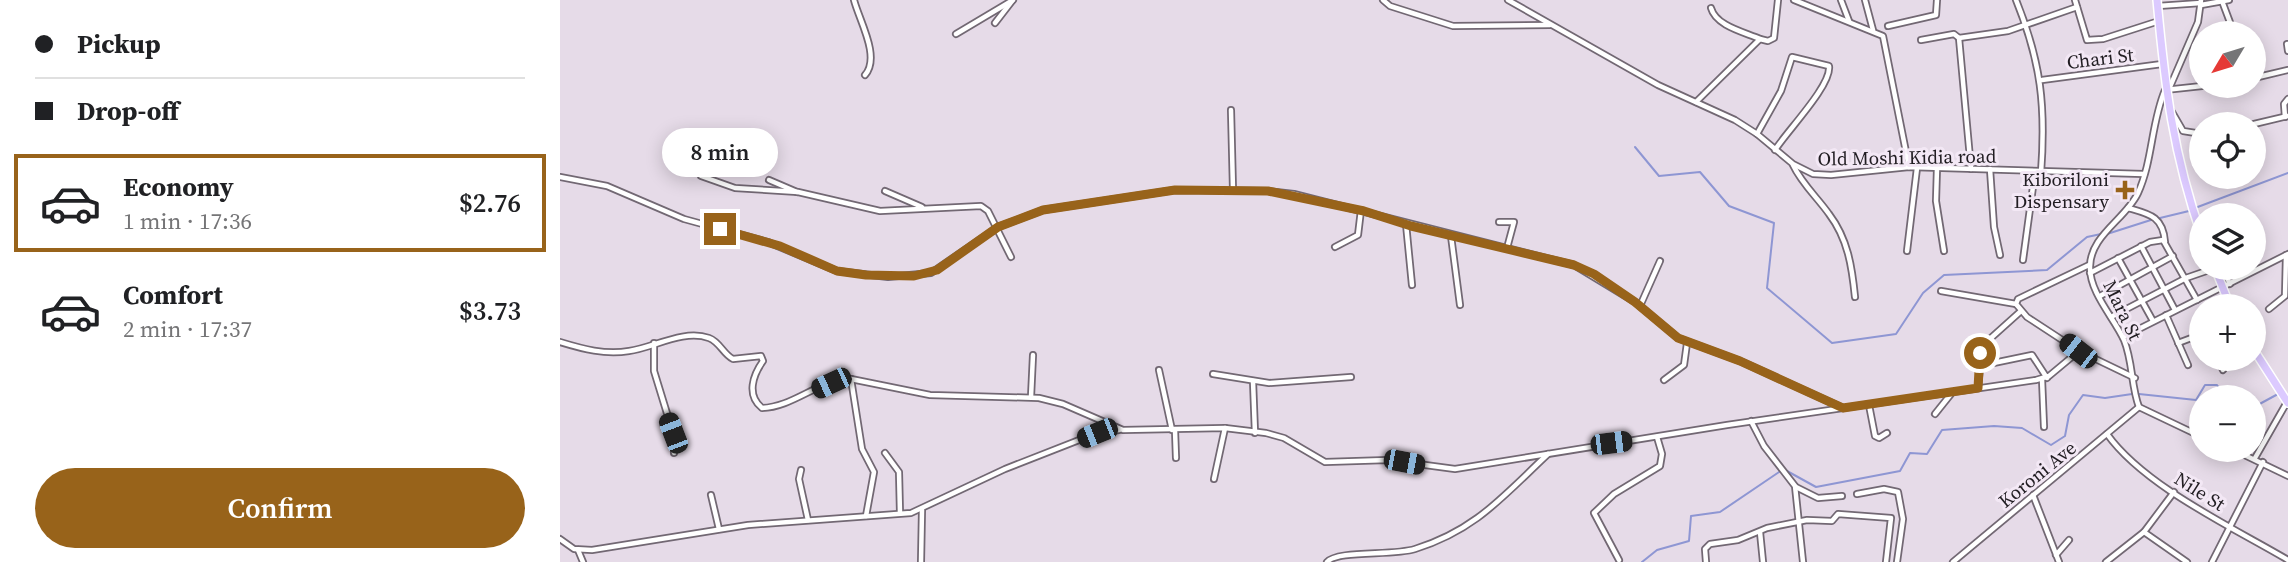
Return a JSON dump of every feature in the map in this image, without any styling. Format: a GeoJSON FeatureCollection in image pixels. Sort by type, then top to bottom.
{"type":"FeatureCollection","features":[{"type":"Feature","properties":{"kind":"highway"},"geometry":{"type":"LineString","coordinates":[[2158,3],[2166,100],[2181,170],[2191,203]]}},
{"type":"Feature","properties":{"kind":"highway"},"geometry":{"type":"LineString","coordinates":[[2219,280],[2225,294]]}},
{"type":"Feature","properties":{"kind":"highway"},"geometry":{"type":"LineString","coordinates":[[2266,368],[2288,402]]}},
{"type":"Feature","properties":{"kind":"street"},"geometry":{"type":"LineString","coordinates":[[854,0],[870,54],[871,65],[865,75]]}},
{"type":"Feature","properties":{"kind":"street"},"geometry":{"type":"LineString","coordinates":[[995,23],[1013,0]]}},
{"type":"Feature","properties":{"kind":"street"},"geometry":{"type":"LineString","coordinates":[[956,34],[1013,0]]}},
{"type":"Feature","properties":{"kind":"street"},"geometry":{"type":"LineString","coordinates":[[1382,0],[1453,26],[1550,24]]}},
{"type":"Feature","properties":{"kind":"street","name":"Old Moshi Kidia road"},"geometry":{"type":"LineString","coordinates":[[1508,0],[1757,134],[1793,164],[1824,176],[1909,167],[2144,174]]}},
{"type":"Feature","properties":{"kind":"street"},"geometry":{"type":"LineString","coordinates":[[1712,8],[1713,15],[1721,22],[1768,41],[1774,38],[1779,0]]}},
{"type":"Feature","properties":{"kind":"street"},"geometry":{"type":"LineString","coordinates":[[1794,0],[1884,36],[1888,45],[1909,167]]}},
{"type":"Feature","properties":{"kind":"street"},"geometry":{"type":"LineString","coordinates":[[1840,0],[1849,21]]}},
{"type":"Feature","properties":{"kind":"street"},"geometry":{"type":"LineString","coordinates":[[1865,0],[1874,31]]}},
{"type":"Feature","properties":{"kind":"street"},"geometry":{"type":"LineString","coordinates":[[1888,26],[1936,15],[1937,0]]}},
{"type":"Feature","properties":{"kind":"street"},"geometry":{"type":"LineString","coordinates":[[2016,0],[2042,80],[2045,126],[2023,260]]}},
{"type":"Feature","properties":{"kind":"street"},"geometry":{"type":"LineString","coordinates":[[2075,0],[2087,40],[2103,38],[2159,21]]}},
{"type":"Feature","properties":{"kind":"street"},"geometry":{"type":"LineString","coordinates":[[2158,3],[2226,1],[2231,21]]}},
{"type":"Feature","properties":{"kind":"street","name":"Mara St"},"geometry":{"type":"LineString","coordinates":[[2139,407],[2135,378],[2123,337],[2100,296],[2089,265],[2104,233],[2138,193],[2166,90],[2195,28],[2201,3]]}},
{"type":"Feature","properties":{"kind":"street"},"geometry":{"type":"LineString","coordinates":[[1921,40],[1954,34],[1959,38],[1996,34],[2077,7]]}},
{"type":"Feature","properties":{"kind":"street"},"geometry":{"type":"LineString","coordinates":[[1959,38],[1971,169]]}},
{"type":"Feature","properties":{"kind":"street"},"geometry":{"type":"LineString","coordinates":[[1696,103],[1759,39]]}},
{"type":"Feature","properties":{"kind":"street"},"geometry":{"type":"LineString","coordinates":[[2287,44],[2288,51]]}},
{"type":"Feature","properties":{"kind":"street"},"geometry":{"type":"LineString","coordinates":[[1757,134],[1781,91],[1792,57],[1829,66],[1822,88],[1789,127],[1775,150]]}},
{"type":"Feature","properties":{"kind":"street","name":"Chari St"},"geometry":{"type":"LineString","coordinates":[[2042,80],[2162,64]]}},
{"type":"Feature","properties":{"kind":"street"},"geometry":{"type":"LineString","coordinates":[[2266,74],[2288,70]]}},
{"type":"Feature","properties":{"kind":"street"},"geometry":{"type":"LineString","coordinates":[[2166,90],[2189,87]]}},
{"type":"Feature","properties":{"kind":"street"},"geometry":{"type":"LineString","coordinates":[[2266,121],[2287,117],[2284,104],[2288,99]]}},
{"type":"Feature","properties":{"kind":"street"},"geometry":{"type":"LineString","coordinates":[[2166,100],[2183,131],[2189,132]]}},
{"type":"Feature","properties":{"kind":"street"},"geometry":{"type":"LineString","coordinates":[[1231,110],[1233,190]]}},
{"type":"Feature","properties":{"kind":"street"},"geometry":{"type":"LineString","coordinates":[[1793,164],[1802,182],[1833,219],[1847,247],[1855,298]]}},
{"type":"Feature","properties":{"kind":"street"},"geometry":{"type":"LineString","coordinates":[[1907,251],[1917,168]]}},
{"type":"Feature","properties":{"kind":"street"},"geometry":{"type":"LineString","coordinates":[[1937,168],[1936,201],[1944,251]]}},
{"type":"Feature","properties":{"kind":"street"},"geometry":{"type":"LineString","coordinates":[[1990,169],[1994,227],[2000,255]]}},
{"type":"Feature","properties":{"kind":"street"},"geometry":{"type":"LineString","coordinates":[[701,176],[736,188],[798,192],[880,211],[981,206],[988,211],[998,227],[1011,257]]}},
{"type":"Feature","properties":{"kind":"street"},"geometry":{"type":"LineString","coordinates":[[560,177],[607,186],[684,219],[768,242],[837,271],[866,275],[914,276],[931,272],[998,227],[1043,210],[1143,194],[1233,190],[1280,192],[1574,265],[1594,274],[1640,306],[1672,334],[1687,342],[1740,361],[1843,408]]}},
{"type":"Feature","properties":{"kind":"street"},"geometry":{"type":"LineString","coordinates":[[769,180],[798,192]]}},
{"type":"Feature","properties":{"kind":"street"},"geometry":{"type":"LineString","coordinates":[[885,191],[923,207]]}},
{"type":"Feature","properties":{"kind":"street"},"geometry":{"type":"LineString","coordinates":[[2128,208],[2153,215],[2162,226],[2165,242],[2194,294]]}},
{"type":"Feature","properties":{"kind":"street"},"geometry":{"type":"LineString","coordinates":[[1335,247],[1358,235],[1361,210]]}},
{"type":"Feature","properties":{"kind":"street"},"geometry":{"type":"LineString","coordinates":[[1499,222],[1515,223],[1507,248]]}},
{"type":"Feature","properties":{"kind":"street"},"geometry":{"type":"LineString","coordinates":[[1406,224],[1412,285]]}},
{"type":"Feature","properties":{"kind":"street"},"geometry":{"type":"LineString","coordinates":[[1451,236],[1460,305]]}},
{"type":"Feature","properties":{"kind":"street"},"geometry":{"type":"LineString","coordinates":[[2090,273],[2141,246],[2156,240],[2165,242]]}},
{"type":"Feature","properties":{"kind":"street"},"geometry":{"type":"LineString","coordinates":[[2141,246],[2175,310]]}},
{"type":"Feature","properties":{"kind":"street"},"geometry":{"type":"LineString","coordinates":[[2210,294],[2287,255],[2286,296],[2269,309]]}},
{"type":"Feature","properties":{"kind":"street"},"geometry":{"type":"LineString","coordinates":[[2100,296],[2174,256]]}},
{"type":"Feature","properties":{"kind":"street"},"geometry":{"type":"LineString","coordinates":[[2118,258],[2153,321]]}},
{"type":"Feature","properties":{"kind":"street"},"geometry":{"type":"LineString","coordinates":[[1640,306],[1660,261]]}},
{"type":"Feature","properties":{"kind":"street"},"geometry":{"type":"LineString","coordinates":[[2016,304],[2018,299],[2089,265]]}},
{"type":"Feature","properties":{"kind":"street"},"geometry":{"type":"LineString","coordinates":[[2110,317],[2189,277]]}},
{"type":"Feature","properties":{"kind":"street"},"geometry":{"type":"LineString","coordinates":[[2228,280],[2230,284]]}},
{"type":"Feature","properties":{"kind":"street"},"geometry":{"type":"LineString","coordinates":[[1941,291],[2016,304],[2021,312],[2078,351],[2135,378]]}},
{"type":"Feature","properties":{"kind":"street"},"geometry":{"type":"LineString","coordinates":[[2123,337],[2189,304]]}},
{"type":"Feature","properties":{"kind":"street"},"geometry":{"type":"LineString","coordinates":[[1978,388],[1983,346],[2021,312]]}},
{"type":"Feature","properties":{"kind":"street"},"geometry":{"type":"LineString","coordinates":[[2165,314],[2188,365]]}},
{"type":"Feature","properties":{"kind":"street"},"geometry":{"type":"LineString","coordinates":[[560,342],[598,352],[617,352],[635,350],[654,343],[705,337],[715,341],[733,359],[761,356],[763,361],[752,380],[755,399],[762,408],[794,400],[838,380],[850,379],[930,395],[1031,397],[1063,404],[1124,430]]}},
{"type":"Feature","properties":{"kind":"street"},"geometry":{"type":"LineString","coordinates":[[2178,343],[2189,339]]}},
{"type":"Feature","properties":{"kind":"street"},"geometry":{"type":"LineString","coordinates":[[1664,380],[1684,365],[1687,342]]}},
{"type":"Feature","properties":{"kind":"street"},"geometry":{"type":"LineString","coordinates":[[654,343],[654,371],[673,433],[674,453]]}},
{"type":"Feature","properties":{"kind":"street"},"geometry":{"type":"LineString","coordinates":[[578,550],[719,529],[922,510],[1005,469],[1097,433],[1225,428],[1284,438],[1325,462],[1388,460],[1470,469],[1751,421],[2044,378],[2078,351]]}},
{"type":"Feature","properties":{"kind":"street"},"geometry":{"type":"LineString","coordinates":[[1031,397],[1032,355]]}},
{"type":"Feature","properties":{"kind":"street"},"geometry":{"type":"LineString","coordinates":[[1979,366],[2032,355],[2044,378],[2044,427]]}},
{"type":"Feature","properties":{"kind":"street"},"geometry":{"type":"LineString","coordinates":[[1159,370],[1173,430],[1176,458]]}},
{"type":"Feature","properties":{"kind":"street"},"geometry":{"type":"LineString","coordinates":[[1213,373],[1269,383],[1351,377]]}},
{"type":"Feature","properties":{"kind":"street"},"geometry":{"type":"LineString","coordinates":[[850,379],[862,449],[874,471],[866,516]]}},
{"type":"Feature","properties":{"kind":"street"},"geometry":{"type":"LineString","coordinates":[[1253,381],[1255,433]]}},
{"type":"Feature","properties":{"kind":"street"},"geometry":{"type":"LineString","coordinates":[[1935,414],[1951,393]]}},
{"type":"Feature","properties":{"kind":"street"},"geometry":{"type":"LineString","coordinates":[[2266,439],[2288,402]]}},
{"type":"Feature","properties":{"kind":"street"},"geometry":{"type":"LineString","coordinates":[[1869,405],[1874,433],[1879,438],[1886,433]]}},
{"type":"Feature","properties":{"kind":"street"},"geometry":{"type":"LineString","coordinates":[[2139,407],[2189,431]]}},
{"type":"Feature","properties":{"kind":"street","name":"Koroni Ave"},"geometry":{"type":"LineString","coordinates":[[1955,561],[2139,407]]}},
{"type":"Feature","properties":{"kind":"street"},"geometry":{"type":"LineString","coordinates":[[1751,421],[1764,446],[1795,486],[1818,498],[1842,496]]}},
{"type":"Feature","properties":{"kind":"street"},"geometry":{"type":"LineString","coordinates":[[1214,479],[1225,428]]}},
{"type":"Feature","properties":{"kind":"street","name":"Nile St"},"geometry":{"type":"LineString","coordinates":[[2107,434],[2127,459],[2174,492],[2288,560]]}},
{"type":"Feature","properties":{"kind":"street"},"geometry":{"type":"LineString","coordinates":[[1619,560],[1594,513],[1614,494],[1660,466],[1662,454],[1657,437]]}},
{"type":"Feature","properties":{"kind":"street"},"geometry":{"type":"LineString","coordinates":[[886,453],[899,472],[900,513]]}},
{"type":"Feature","properties":{"kind":"street"},"geometry":{"type":"LineString","coordinates":[[1327,562],[1340,555],[1402,553],[1448,537],[1484,516],[1549,454]]}},
{"type":"Feature","properties":{"kind":"street"},"geometry":{"type":"LineString","coordinates":[[2212,562],[2263,462],[2288,476]]}},
{"type":"Feature","properties":{"kind":"street"},"geometry":{"type":"LineString","coordinates":[[801,470],[799,479],[808,520]]}},
{"type":"Feature","properties":{"kind":"street"},"geometry":{"type":"LineString","coordinates":[[1795,486],[1803,562]]}},
{"type":"Feature","properties":{"kind":"street"},"geometry":{"type":"LineString","coordinates":[[1857,494],[1884,489],[1898,492],[1903,519],[1897,562]]}},
{"type":"Feature","properties":{"kind":"street"},"geometry":{"type":"LineString","coordinates":[[2106,562],[2144,532],[2174,492]]}},
{"type":"Feature","properties":{"kind":"street"},"geometry":{"type":"LineString","coordinates":[[711,495],[719,529]]}},
{"type":"Feature","properties":{"kind":"street"},"geometry":{"type":"LineString","coordinates":[[2033,495],[2059,562]]}},
{"type":"Feature","properties":{"kind":"street"},"geometry":{"type":"LineString","coordinates":[[921,562],[922,510]]}},
{"type":"Feature","properties":{"kind":"street"},"geometry":{"type":"LineString","coordinates":[[1706,562],[1707,545],[1797,523],[1832,521],[1842,513],[1889,517],[1891,526],[1886,562]]}},
{"type":"Feature","properties":{"kind":"street"},"geometry":{"type":"LineString","coordinates":[[1760,532],[1763,562]]}},
{"type":"Feature","properties":{"kind":"street"},"geometry":{"type":"LineString","coordinates":[[2144,532],[2187,562]]}},
{"type":"Feature","properties":{"kind":"street"},"geometry":{"type":"LineString","coordinates":[[560,538],[578,550],[583,562]]}},
{"type":"Feature","properties":{"kind":"street"},"geometry":{"type":"LineString","coordinates":[[2056,555],[2069,540]]}},
{"type":"Feature","properties":{"kind":"street"},"geometry":{"type":"LineString","coordinates":[[2172,562],[2182,558]]}},
{"type":"Feature","properties":{"kind":"waterway"},"geometry":{"type":"LineString","coordinates":[[1635,147],[1659,176],[1700,172],[1729,206],[1774,223],[1767,288],[1832,343],[1896,334],[1923,293],[1944,275],[2047,270],[2087,237],[2101,234]]}},
{"type":"Feature","properties":{"kind":"waterway"},"geometry":{"type":"LineString","coordinates":[[2208,203],[2288,173]]}},
{"type":"Feature","properties":{"kind":"waterway"},"geometry":{"type":"LineString","coordinates":[[2160,218],[2189,211]]}},
{"type":"Feature","properties":{"kind":"waterway"},"geometry":{"type":"LineString","coordinates":[[2107,234],[2154,219]]}},
{"type":"Feature","properties":{"kind":"waterway"},"geometry":{"type":"LineString","coordinates":[[1787,471],[1816,487],[1900,471],[1910,453],[1927,454],[1942,430],[1994,426],[2022,428],[2051,445],[2065,436],[2069,415],[2083,395],[2105,398],[2132,394]]}},
{"type":"Feature","properties":{"kind":"waterway"},"geometry":{"type":"LineString","coordinates":[[2139,394],[2189,399]]}},
{"type":"Feature","properties":{"kind":"waterway"},"geometry":{"type":"LineString","coordinates":[[2266,400],[2278,394]]}},
{"type":"Feature","properties":{"kind":"waterway"},"geometry":{"type":"LineString","coordinates":[[1642,562],[1657,550],[1689,541],[1691,516],[1720,512],[1782,470]]}},
{"type":"Feature","properties":{"kind":"place","name":"Kiboriloni Dispensary"},"geometry":{"type":"Point","coordinates":[2125,190]}},
{"type":"Feature","properties":{"kind":"route"},"geometry":{"type":"LineString","coordinates":[[720,229],[780,246],[837,271],[866,275],[914,276],[937,270],[998,227],[1043,210],[1175,190],[1280,192],[1574,265],[1594,274],[1647,310],[1678,338],[1740,361],[1843,408],[1978,388],[1980,353]]}}]}
